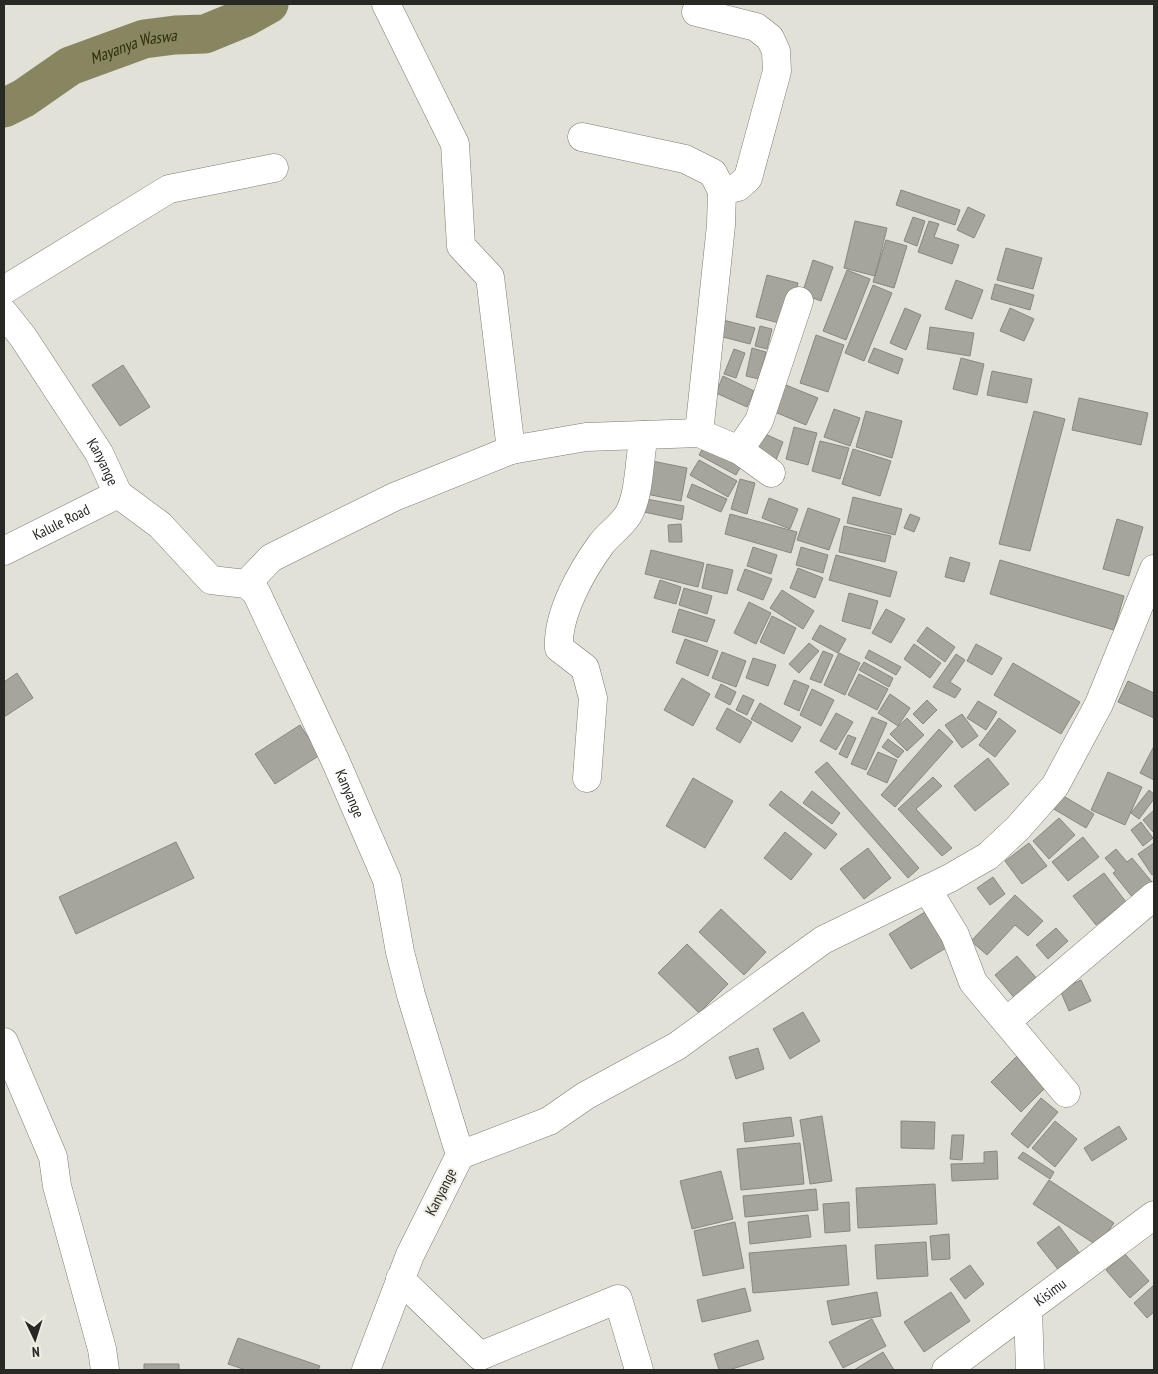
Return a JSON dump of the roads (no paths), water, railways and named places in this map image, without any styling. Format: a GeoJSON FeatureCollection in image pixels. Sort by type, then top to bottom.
{"type":"FeatureCollection","features":[{"type":"Feature","properties":{"kind":"street"},"geometry":{"type":"LineString","coordinates":[[386,4],[455,144],[461,246],[490,277],[511,450]]}},
{"type":"Feature","properties":{"kind":"street"},"geometry":{"type":"LineString","coordinates":[[696,12],[756,27],[770,38],[776,51],[777,71],[748,178],[738,187],[722,191]]}},
{"type":"Feature","properties":{"kind":"street"},"geometry":{"type":"LineString","coordinates":[[582,137],[685,159],[713,173],[722,191],[721,225],[699,433]]}},
{"type":"Feature","properties":{"kind":"street"},"geometry":{"type":"LineString","coordinates":[[4,290],[169,189],[274,168]]}},
{"type":"Feature","properties":{"kind":"street"},"geometry":{"type":"LineString","coordinates":[[739,450],[759,421],[799,301]]}},
{"type":"Feature","properties":{"kind":"street","name":"Kanyange"},"geometry":{"type":"LineString","coordinates":[[4,313],[23,336],[99,453],[118,494],[160,525],[211,580],[246,584],[256,592],[335,760],[387,880],[400,952],[411,995],[460,1155],[437,1197],[400,1279],[366,1370]]}},
{"type":"Feature","properties":{"kind":"street"},"geometry":{"type":"LineString","coordinates":[[246,584],[271,558],[394,496],[511,450],[586,437],[699,433],[739,450],[771,473]]}},
{"type":"Feature","properties":{"kind":"street"},"geometry":{"type":"LineString","coordinates":[[587,778],[593,698],[586,668],[559,648],[558,636],[567,604],[591,562],[603,542],[629,514],[635,491],[644,436]]}},
{"type":"Feature","properties":{"kind":"street","name":"Kalule Road"},"geometry":{"type":"LineString","coordinates":[[4,551],[118,494]]}},
{"type":"Feature","properties":{"kind":"street"},"geometry":{"type":"LineString","coordinates":[[460,1155],[501,1141],[549,1120],[585,1096],[677,1046],[823,940],[927,890],[988,856],[1018,828],[1055,786],[1099,704],[1154,568]]}},
{"type":"Feature","properties":{"kind":"street"},"geometry":{"type":"LineString","coordinates":[[927,890],[955,935],[973,982],[1066,1093]]}},
{"type":"Feature","properties":{"kind":"street"},"geometry":{"type":"LineString","coordinates":[[1007,1021],[1154,896]]}},
{"type":"Feature","properties":{"kind":"street"},"geometry":{"type":"LineString","coordinates":[[4,1042],[54,1157],[57,1186],[102,1349],[105,1370]]}},
{"type":"Feature","properties":{"kind":"street","name":"Kisimu"},"geometry":{"type":"LineString","coordinates":[[946,1370],[1154,1216]]}},
{"type":"Feature","properties":{"kind":"street"},"geometry":{"type":"LineString","coordinates":[[400,1279],[480,1356],[618,1299],[639,1370]]}},
{"type":"Feature","properties":{"kind":"street"},"geometry":{"type":"LineString","coordinates":[[1028,1309],[1030,1370]]}},
{"type":"Feature","properties":{"kind":"waterway","name":"Mayanya Waswa"},"geometry":{"type":"LineString","coordinates":[[4,108],[24,98],[70,66],[144,39],[205,34],[244,18],[269,4]]}}]}
